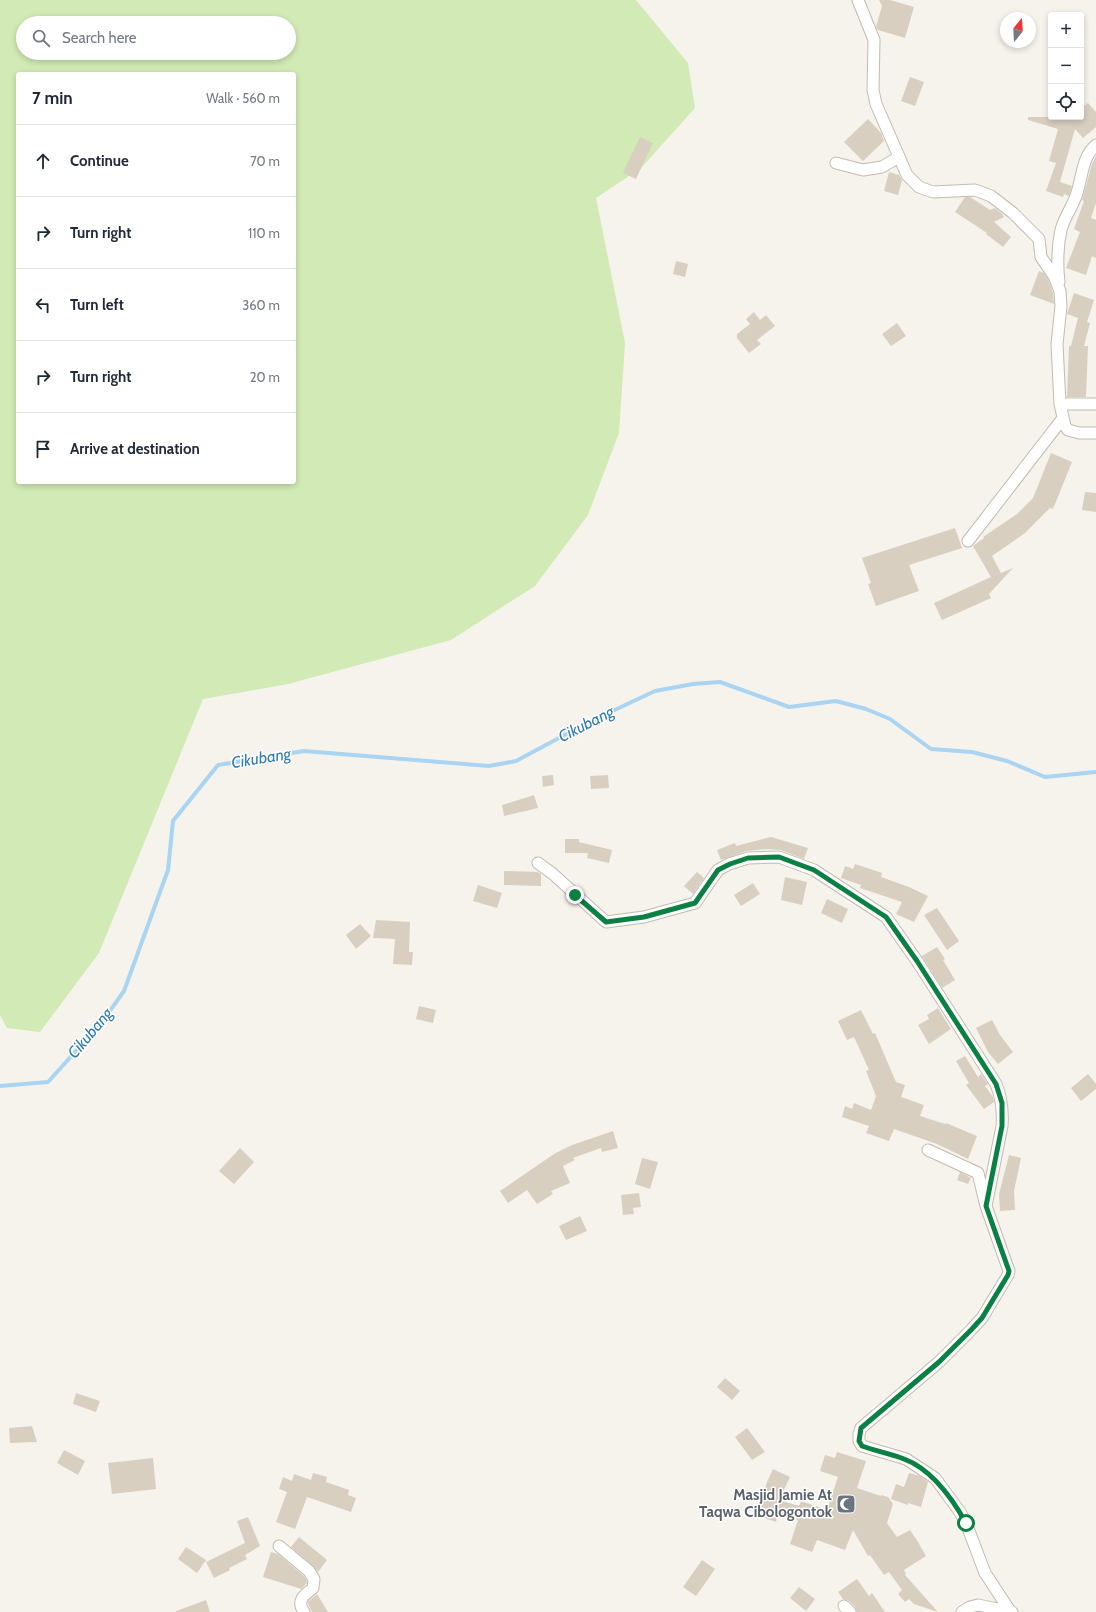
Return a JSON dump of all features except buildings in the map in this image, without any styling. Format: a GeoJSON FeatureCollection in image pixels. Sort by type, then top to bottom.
{"type":"FeatureCollection","features":[{"type":"Feature","properties":{"kind":"street"},"geometry":{"type":"LineString","coordinates":[[858,0],[874,40],[874,97],[907,175],[919,186],[933,192],[975,190],[991,196],[1013,213],[1039,239],[1041,257],[1059,287]]}},
{"type":"Feature","properties":{"kind":"street"},"geometry":{"type":"LineString","coordinates":[[1096,145],[1091,149],[1084,164],[1076,197],[1061,228],[1057,258],[1061,306],[1057,344],[1060,404],[1063,418],[1066,428],[1070,431],[1078,433],[1096,433]]}},
{"type":"Feature","properties":{"kind":"street"},"geometry":{"type":"LineString","coordinates":[[836,163],[863,170],[882,167],[899,157]]}},
{"type":"Feature","properties":{"kind":"street"},"geometry":{"type":"LineString","coordinates":[[1060,404],[1096,404]]}},
{"type":"Feature","properties":{"kind":"street"},"geometry":{"type":"LineString","coordinates":[[968,541],[1063,418]]}},
{"type":"Feature","properties":{"kind":"street"},"geometry":{"type":"LineString","coordinates":[[538,863],[553,874],[606,922],[644,917],[695,903],[718,870],[748,858],[779,857],[814,870],[886,917],[917,961],[996,1084],[1000,1093],[1003,1114],[1002,1126],[986,1206]]}},
{"type":"Feature","properties":{"kind":"street"},"geometry":{"type":"LineString","coordinates":[[928,1150],[978,1173],[986,1206],[1009,1271],[1008,1276],[977,1324],[939,1362],[861,1428],[859,1441],[862,1446],[906,1460],[935,1478],[963,1518],[985,1573],[1011,1611]]}},
{"type":"Feature","properties":{"kind":"street"},"geometry":{"type":"LineString","coordinates":[[279,1546],[309,1571],[314,1579],[313,1588],[302,1596],[300,1602],[304,1612]]}},
{"type":"Feature","properties":{"kind":"street"},"geometry":{"type":"LineString","coordinates":[[962,1612],[970,1607],[978,1605],[1011,1611]]}},
{"type":"Feature","properties":{"kind":"green space"},"geometry":{"type":"Polygon","coordinates":[[[0,0],[636,0],[688,63],[695,108],[641,168],[596,198],[625,343],[619,433],[588,515],[535,586],[451,640],[288,684],[203,699],[99,953],[40,1032],[7,1028],[0,1015],[0,0]]]}},
{"type":"Feature","properties":{"kind":"waterway","name":"Cikubang"},"geometry":{"type":"LineString","coordinates":[[0,1086],[48,1082],[102,1022],[124,991],[168,870],[173,821],[218,765],[304,751],[489,766],[516,761],[587,723],[655,691],[693,684],[720,682],[789,707],[836,701],[866,709],[890,719],[931,749],[972,752],[1007,761],[1045,777],[1096,772]]}},
{"type":"Feature","properties":{"kind":"place","name":"Masjid Jamie At Taqwa Cibologontok"},"geometry":{"type":"Point","coordinates":[846,1504]}},
{"type":"Feature","properties":{"kind":"route"},"geometry":{"type":"LineString","coordinates":[[575,895],[606,922],[644,917],[695,903],[705,891],[718,870],[748,858],[779,857],[814,870],[886,917],[917,961],[996,1084],[1000,1093],[1003,1114],[1001,1138],[986,1206],[998,1236],[1009,1271],[1008,1275],[977,1324],[939,1362],[861,1428],[859,1434],[859,1441],[862,1446],[906,1460],[935,1478],[960,1512],[966,1523]]}}]}
